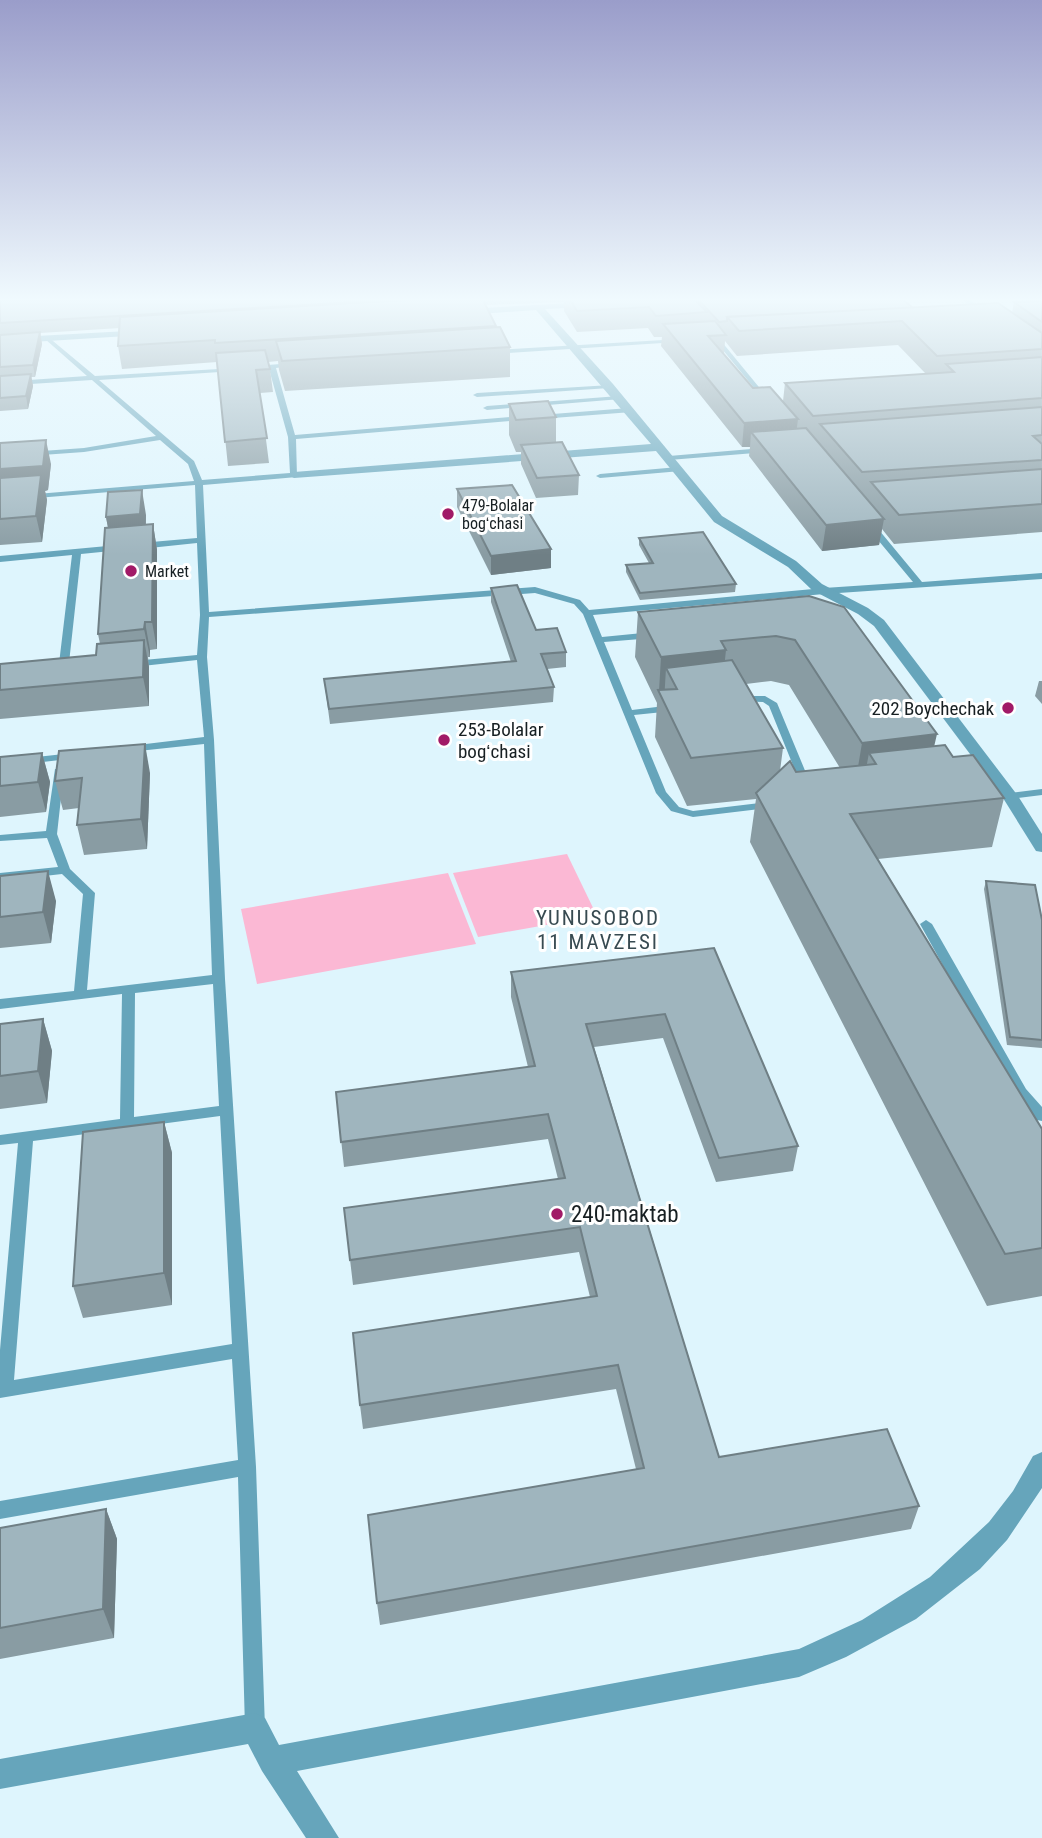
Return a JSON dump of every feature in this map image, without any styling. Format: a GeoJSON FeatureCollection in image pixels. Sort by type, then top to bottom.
{"type":"FeatureCollection","features":[{"type":"Feature","properties":{"kind":"street"},"geometry":{"type":"LineString","coordinates":[[607,384],[718,519],[792,564],[824,590],[879,623],[998,779],[1042,847]]}},
{"type":"Feature","properties":{"kind":"street"},"geometry":{"type":"LineString","coordinates":[[294,475],[669,458]]}},
{"type":"Feature","properties":{"kind":"street"},"geometry":{"type":"LineString","coordinates":[[272,1761],[799,1663],[873,1630],[963,1568],[1007,1520],[1042,1464]]}},
{"type":"Feature","properties":{"kind":"street"},"geometry":{"type":"LineString","coordinates":[[0,1774],[255,1728],[272,1761],[324,1838]]}},
{"type":"Feature","properties":{"kind":"lane"},"geometry":{"type":"LineString","coordinates":[[100,384],[191,463],[200,483],[205,615],[202,657],[209,740],[219,979],[247,1467],[255,1728]]}},
{"type":"Feature","properties":{"kind":"lane"},"geometry":{"type":"LineString","coordinates":[[0,499],[294,475],[292,437],[277,384]]}},
{"type":"Feature","properties":{"kind":"lane"},"geometry":{"type":"LineString","coordinates":[[754,384],[773,408]]}},
{"type":"Feature","properties":{"kind":"lane"},"geometry":{"type":"LineString","coordinates":[[477,394],[609,386]]}},
{"type":"Feature","properties":{"kind":"lane"},"geometry":{"type":"LineString","coordinates":[[766,398],[779,397]]}},
{"type":"Feature","properties":{"kind":"lane"},"geometry":{"type":"LineString","coordinates":[[486,408],[619,398]]}},
{"type":"Feature","properties":{"kind":"lane"},"geometry":{"type":"LineString","coordinates":[[292,437],[629,410]]}},
{"type":"Feature","properties":{"kind":"lane"},"geometry":{"type":"LineString","coordinates":[[0,456],[83,450],[160,438]]}},
{"type":"Feature","properties":{"kind":"lane"},"geometry":{"type":"LineString","coordinates":[[600,476],[669,458],[777,448]]}},
{"type":"Feature","properties":{"kind":"lane"},"geometry":{"type":"LineString","coordinates":[[862,516],[920,585]]}},
{"type":"Feature","properties":{"kind":"lane"},"geometry":{"type":"LineString","coordinates":[[0,559],[202,540]]}},
{"type":"Feature","properties":{"kind":"lane"},"geometry":{"type":"LineString","coordinates":[[61,672],[77,552]]}},
{"type":"Feature","properties":{"kind":"lane"},"geometry":{"type":"LineString","coordinates":[[587,613],[824,590],[1042,576]]}},
{"type":"Feature","properties":{"kind":"lane"},"geometry":{"type":"LineString","coordinates":[[205,615],[535,590],[578,603],[587,613],[661,793],[675,809],[693,814],[784,804]]}},
{"type":"Feature","properties":{"kind":"lane"},"geometry":{"type":"LineString","coordinates":[[598,640],[665,634]]}},
{"type":"Feature","properties":{"kind":"lane"},"geometry":{"type":"LineString","coordinates":[[125,665],[202,657]]}},
{"type":"Feature","properties":{"kind":"lane"},"geometry":{"type":"LineString","coordinates":[[49,673],[74,671]]}},
{"type":"Feature","properties":{"kind":"lane"},"geometry":{"type":"LineString","coordinates":[[734,700],[765,699],[773,705],[810,793]]}},
{"type":"Feature","properties":{"kind":"lane"},"geometry":{"type":"LineString","coordinates":[[628,713],[681,706]]}},
{"type":"Feature","properties":{"kind":"lane"},"geometry":{"type":"LineString","coordinates":[[115,751],[209,740]]}},
{"type":"Feature","properties":{"kind":"lane"},"geometry":{"type":"LineString","coordinates":[[0,764],[88,754]]}},
{"type":"Feature","properties":{"kind":"lane"},"geometry":{"type":"LineString","coordinates":[[61,757],[51,834],[65,870],[89,893],[80,995]]}},
{"type":"Feature","properties":{"kind":"lane"},"geometry":{"type":"LineString","coordinates":[[979,782],[998,779]]}},
{"type":"Feature","properties":{"kind":"lane"},"geometry":{"type":"LineString","coordinates":[[1010,796],[1042,792]]}},
{"type":"Feature","properties":{"kind":"lane"},"geometry":{"type":"LineString","coordinates":[[0,838],[51,834]]}},
{"type":"Feature","properties":{"kind":"lane"},"geometry":{"type":"LineString","coordinates":[[0,877],[65,870]]}},
{"type":"Feature","properties":{"kind":"lane"},"geometry":{"type":"LineString","coordinates":[[926,924],[1021,1093],[1042,1116]]}},
{"type":"Feature","properties":{"kind":"lane"},"geometry":{"type":"LineString","coordinates":[[0,1004],[219,979]]}},
{"type":"Feature","properties":{"kind":"lane"},"geometry":{"type":"LineString","coordinates":[[127,1123],[129,990]]}},
{"type":"Feature","properties":{"kind":"lane"},"geometry":{"type":"LineString","coordinates":[[0,1140],[228,1110]]}},
{"type":"Feature","properties":{"kind":"lane"},"geometry":{"type":"LineString","coordinates":[[26,1137],[2,1390],[241,1350]]}},
{"type":"Feature","properties":{"kind":"lane"},"geometry":{"type":"LineString","coordinates":[[0,1510],[247,1467]]}},
{"type":"Feature","properties":{"kind":"shaded area"},"geometry":{"type":"Polygon","coordinates":[[[567,854],[597,916],[478,937],[453,873],[567,854]]]}},
{"type":"Feature","properties":{"kind":"shaded area"},"geometry":{"type":"Polygon","coordinates":[[[448,873],[476,944],[257,984],[241,909],[448,873]]]}},
{"type":"Feature","properties":{"kind":"building"},"geometry":{"type":"Polygon","coordinates":[[[0,384],[29,384],[26,396],[0,398],[0,384]]]}},
{"type":"Feature","properties":{"kind":"building"},"geometry":{"type":"Polygon","coordinates":[[[219,384],[258,384],[267,438],[225,442],[219,384]]]}},
{"type":"Feature","properties":{"kind":"building"},"geometry":{"type":"Polygon","coordinates":[[[712,384],[770,387],[798,419],[744,423],[712,384]]]}},
{"type":"Feature","properties":{"kind":"building"},"geometry":{"type":"Polygon","coordinates":[[[786,384],[1042,384],[1042,398],[813,416],[786,384]]]}},
{"type":"Feature","properties":{"kind":"building"},"geometry":{"type":"Polygon","coordinates":[[[548,401],[556,417],[516,420],[509,404],[548,401]]]}},
{"type":"Feature","properties":{"kind":"building"},"geometry":{"type":"Polygon","coordinates":[[[1042,407],[1042,435],[1033,436],[1042,444],[1042,460],[862,472],[820,424],[1042,407]]]}},
{"type":"Feature","properties":{"kind":"building"},"geometry":{"type":"Polygon","coordinates":[[[806,428],[884,519],[826,525],[751,432],[806,428]]]}},
{"type":"Feature","properties":{"kind":"building"},"geometry":{"type":"Polygon","coordinates":[[[46,440],[43,466],[0,469],[0,443],[46,440]]]}},
{"type":"Feature","properties":{"kind":"building"},"geometry":{"type":"Polygon","coordinates":[[[562,442],[579,475],[537,478],[521,445],[562,442]]]}},
{"type":"Feature","properties":{"kind":"building"},"geometry":{"type":"Polygon","coordinates":[[[1042,469],[1042,504],[899,515],[871,482],[1042,469]]]}},
{"type":"Feature","properties":{"kind":"building"},"geometry":{"type":"Polygon","coordinates":[[[41,475],[36,516],[0,519],[0,478],[41,475]]]}},
{"type":"Feature","properties":{"kind":"building"},"geometry":{"type":"Polygon","coordinates":[[[512,485],[551,549],[491,556],[457,489],[512,485]]]}},
{"type":"Feature","properties":{"kind":"building"},"geometry":{"type":"Polygon","coordinates":[[[142,490],[140,514],[106,517],[108,492],[142,490]]]}},
{"type":"Feature","properties":{"kind":"building"},"geometry":{"type":"Polygon","coordinates":[[[153,524],[152,622],[145,622],[144,629],[98,634],[105,528],[153,524]]]}},
{"type":"Feature","properties":{"kind":"building"},"geometry":{"type":"Polygon","coordinates":[[[703,532],[736,584],[640,593],[626,565],[653,563],[639,538],[703,532]]]}},
{"type":"Feature","properties":{"kind":"building"},"geometry":{"type":"Polygon","coordinates":[[[517,585],[536,630],[557,628],[566,652],[541,654],[554,687],[329,709],[324,679],[516,661],[491,588],[517,585]]]}},
{"type":"Feature","properties":{"kind":"building"},"geometry":{"type":"Polygon","coordinates":[[[809,596],[844,607],[937,734],[862,743],[795,640],[776,636],[721,641],[726,650],[661,657],[638,612],[809,596]]]}},
{"type":"Feature","properties":{"kind":"building"},"geometry":{"type":"Polygon","coordinates":[[[144,640],[143,677],[0,690],[0,664],[96,655],[97,644],[144,640]]]}},
{"type":"Feature","properties":{"kind":"building"},"geometry":{"type":"Polygon","coordinates":[[[732,660],[783,748],[691,758],[658,690],[677,689],[666,668],[732,660]]]}},
{"type":"Feature","properties":{"kind":"building"},"geometry":{"type":"Polygon","coordinates":[[[145,744],[141,819],[77,825],[82,778],[55,781],[59,751],[145,744]]]}},
{"type":"Feature","properties":{"kind":"building"},"geometry":{"type":"Polygon","coordinates":[[[945,745],[953,757],[973,755],[1004,798],[850,814],[1042,1129],[1042,1248],[1005,1254],[756,793],[790,761],[796,772],[876,764],[869,753],[945,745]]]}},
{"type":"Feature","properties":{"kind":"building"},"geometry":{"type":"Polygon","coordinates":[[[42,753],[38,782],[0,786],[0,757],[42,753]]]}},
{"type":"Feature","properties":{"kind":"building"},"geometry":{"type":"Polygon","coordinates":[[[48,871],[43,912],[0,917],[0,876],[48,871]]]}},
{"type":"Feature","properties":{"kind":"building"},"geometry":{"type":"Polygon","coordinates":[[[986,881],[1035,885],[1042,920],[1042,1040],[1010,1037],[986,881]]]}},
{"type":"Feature","properties":{"kind":"building"},"geometry":{"type":"Polygon","coordinates":[[[714,948],[798,1146],[719,1158],[665,1014],[586,1024],[719,1457],[887,1429],[919,1506],[377,1603],[368,1515],[644,1468],[618,1365],[360,1405],[353,1333],[597,1296],[580,1227],[350,1260],[344,1208],[565,1178],[548,1114],[341,1142],[336,1092],[535,1066],[511,972],[714,948]]]}},
{"type":"Feature","properties":{"kind":"building"},"geometry":{"type":"Polygon","coordinates":[[[43,1019],[38,1071],[0,1076],[0,1024],[43,1019]]]}},
{"type":"Feature","properties":{"kind":"building"},"geometry":{"type":"Polygon","coordinates":[[[164,1122],[164,1273],[73,1286],[83,1132],[164,1122]]]}},
{"type":"Feature","properties":{"kind":"building"},"geometry":{"type":"Polygon","coordinates":[[[106,1509],[103,1609],[0,1628],[0,1528],[106,1509]]]}},
{"type":"Feature","properties":{"kind":"place","name":"479-Bolalar bogʻchasi"},"geometry":{"type":"Point","coordinates":[448,514]}},
{"type":"Feature","properties":{"kind":"place","name":"Market"},"geometry":{"type":"Point","coordinates":[131,571]}},
{"type":"Feature","properties":{"kind":"place","name":"202 Boychechak"},"geometry":{"type":"Point","coordinates":[1008,708]}},
{"type":"Feature","properties":{"kind":"place","name":"253-Bolalar bogʻchasi"},"geometry":{"type":"Point","coordinates":[444,740]}},
{"type":"Feature","properties":{"kind":"place","name":"240-maktab"},"geometry":{"type":"Point","coordinates":[557,1214]}},
{"type":"Feature","properties":{"kind":"district","name":"YUNUSOBOD 11 MAVZESI"},"geometry":{"type":"Point","coordinates":[598,930]}}]}
